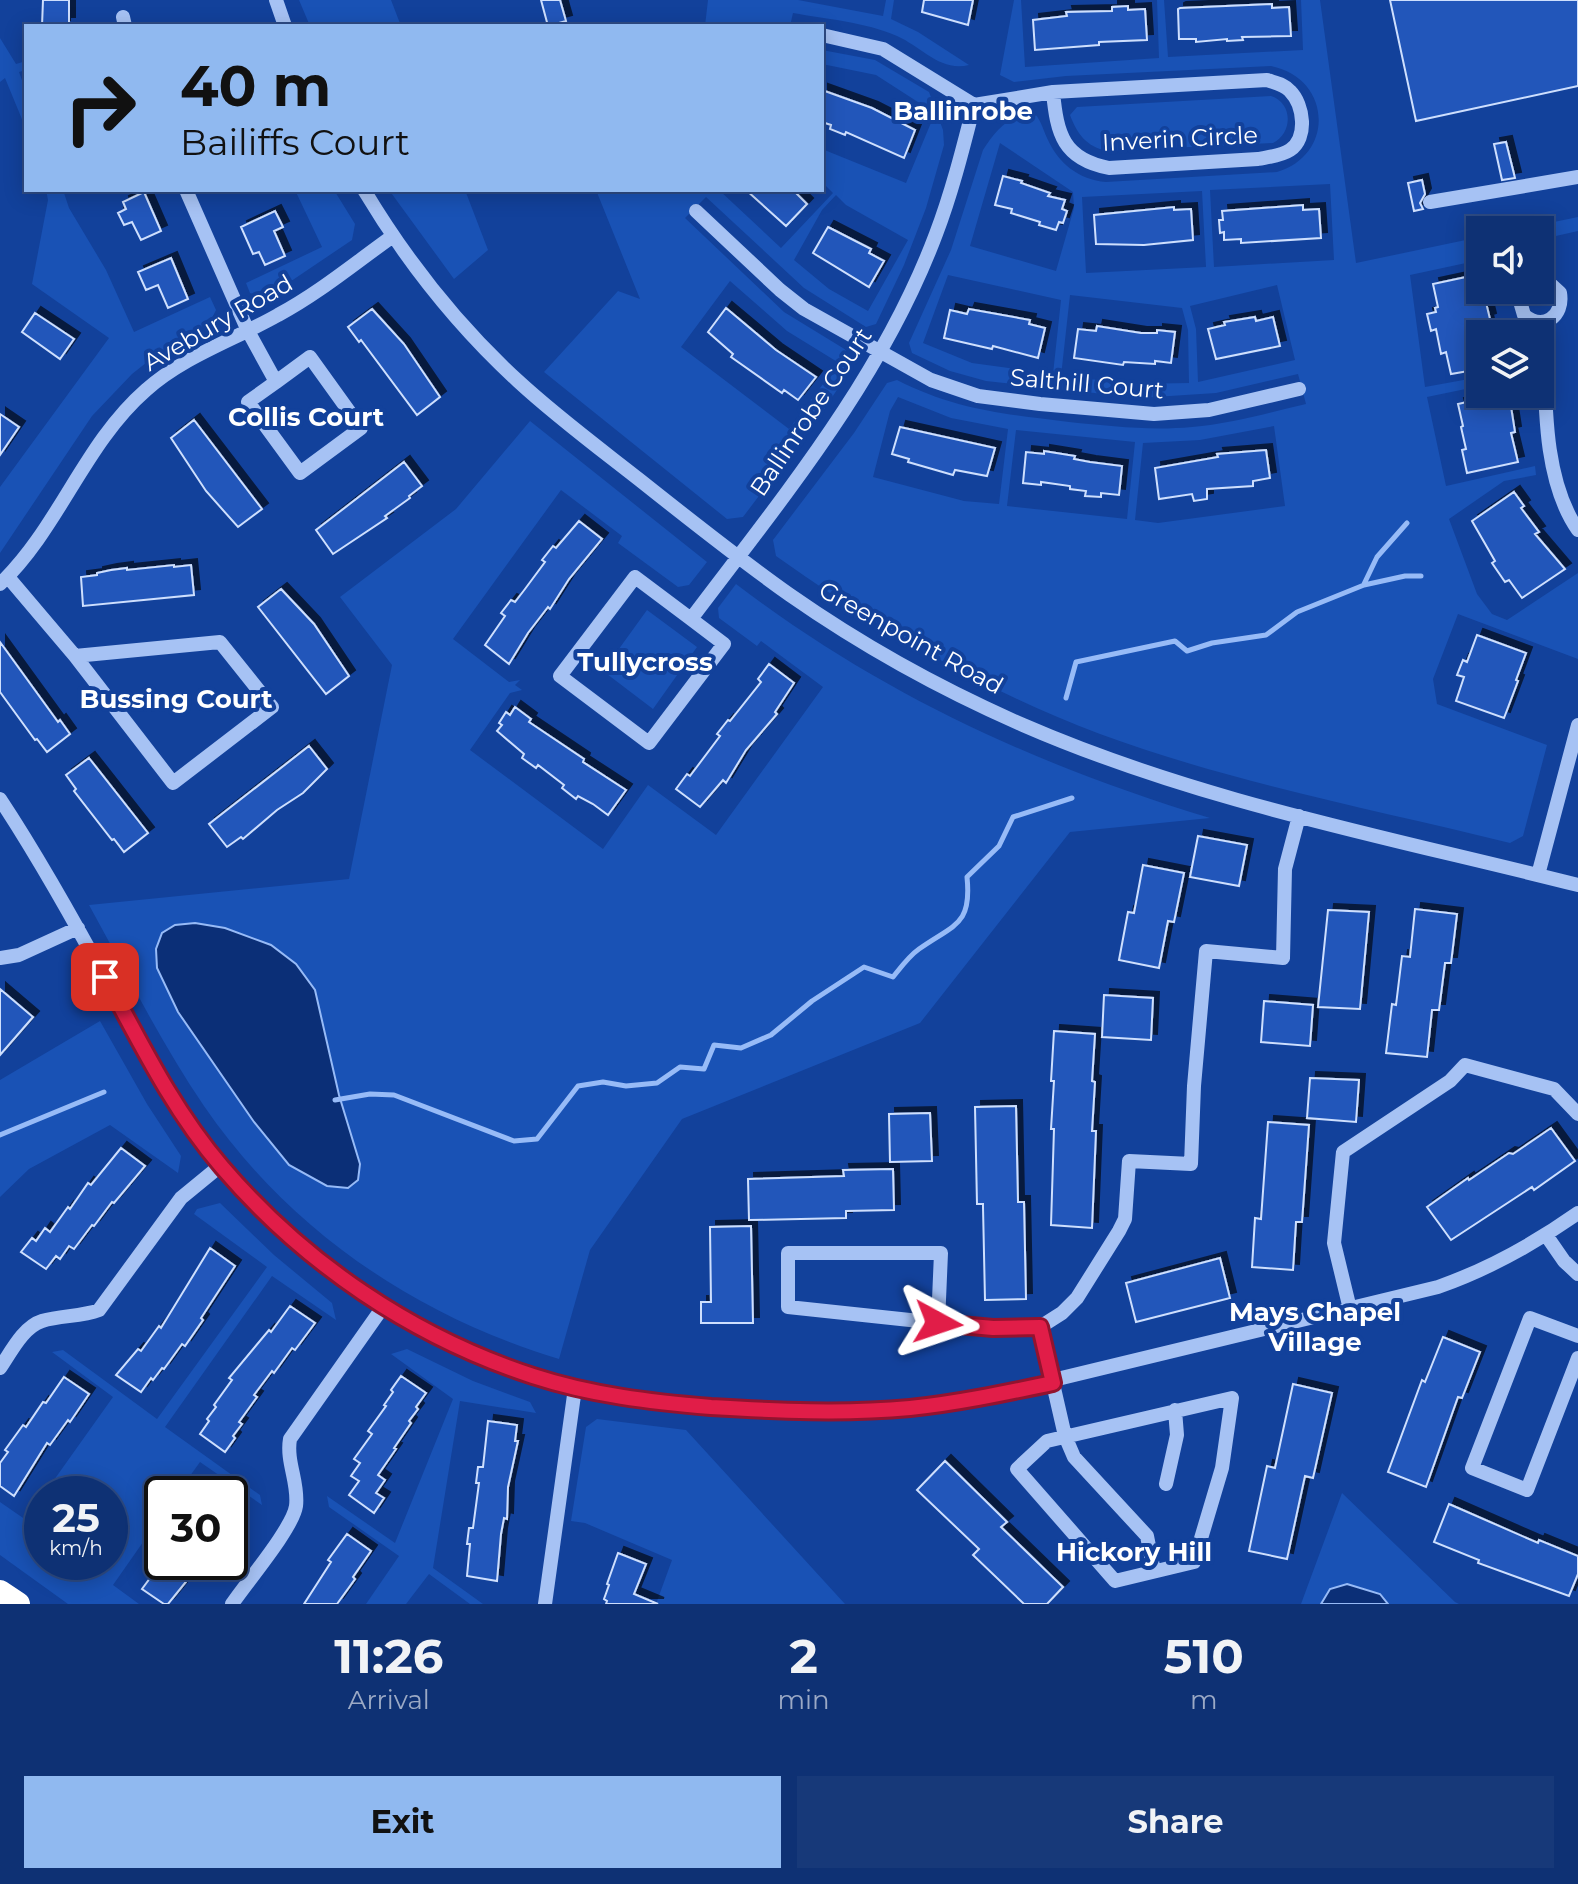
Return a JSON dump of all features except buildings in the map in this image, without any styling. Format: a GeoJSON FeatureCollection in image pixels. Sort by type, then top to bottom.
{"type":"FeatureCollection","features":[{"type":"Feature","properties":{"kind":"highway"},"geometry":{"type":"LineString","coordinates":[[0,1592],[18,1604]]}},
{"type":"Feature","properties":{"kind":"street"},"geometry":{"type":"LineString","coordinates":[[276,0],[284,24]]}},
{"type":"Feature","properties":{"kind":"street"},"geometry":{"type":"LineString","coordinates":[[824,35],[883,49],[974,105]]}},
{"type":"Feature","properties":{"kind":"street","name":"Inverin Circle"},"geometry":{"type":"LineString","coordinates":[[974,105],[1053,92],[1267,80],[1289,89],[1301,112],[1302,126],[1299,141],[1290,150],[1277,155],[1258,159],[1109,168],[1091,165],[1064,142],[1056,125],[1053,92]]}},
{"type":"Feature","properties":{"kind":"street","name":"Ballinrobe Court"},"geometry":{"type":"LineString","coordinates":[[691,619],[826,438],[880,353],[936,234],[974,105]]}},
{"type":"Feature","properties":{"kind":"street"},"geometry":{"type":"LineString","coordinates":[[1430,202],[1578,177]]}},
{"type":"Feature","properties":{"kind":"street"},"geometry":{"type":"LineString","coordinates":[[187,192],[248,331],[276,382]]}},
{"type":"Feature","properties":{"kind":"street","name":"Greenpoint Road"},"geometry":{"type":"LineString","coordinates":[[365,192],[393,236],[448,306],[517,380],[570,426],[738,556],[831,622],[934,681],[1021,724],[1159,776],[1299,816],[1578,885]]}},
{"type":"Feature","properties":{"kind":"street","name":"Salthill Court"},"geometry":{"type":"LineString","coordinates":[[696,211],[804,309],[931,380],[978,396],[1154,414],[1209,410],[1299,389]]}},
{"type":"Feature","properties":{"kind":"street","name":"Avebury Road"},"geometry":{"type":"LineString","coordinates":[[4,581],[33,546],[109,429],[166,373],[307,297],[393,236]]}},
{"type":"Feature","properties":{"kind":"street"},"geometry":{"type":"LineString","coordinates":[[1549,320],[1561,302],[1554,287]]}},
{"type":"Feature","properties":{"kind":"street"},"geometry":{"type":"LineString","coordinates":[[1521,304],[1524,315],[1531,320]]}},
{"type":"Feature","properties":{"kind":"street"},"geometry":{"type":"LineString","coordinates":[[310,357],[361,428],[300,473],[248,402],[276,382],[310,357]]}},
{"type":"Feature","properties":{"kind":"street"},"geometry":{"type":"LineString","coordinates":[[1548,408],[1552,466],[1563,503],[1578,530]]}},
{"type":"Feature","properties":{"kind":"street"},"geometry":{"type":"LineString","coordinates":[[635,577],[691,619],[724,644],[649,743],[560,676],[635,577]]}},
{"type":"Feature","properties":{"kind":"street"},"geometry":{"type":"LineString","coordinates":[[4,581],[75,656],[173,783],[272,707],[220,642],[75,656]]}},
{"type":"Feature","properties":{"kind":"street"},"geometry":{"type":"LineString","coordinates":[[1538,875],[1578,725]]}},
{"type":"Feature","properties":{"kind":"street"},"geometry":{"type":"LineString","coordinates":[[0,799],[78,928],[159,1076],[220,1166],[285,1232],[383,1307],[477,1354],[532,1376],[575,1388],[667,1403],[824,1411],[907,1408],[945,1403],[1053,1383],[1413,1294],[1469,1276],[1546,1235],[1578,1213]]}},
{"type":"Feature","properties":{"kind":"street"},"geometry":{"type":"LineString","coordinates":[[938,1323],[941,1253],[788,1253],[788,1307],[938,1323],[993,1328],[1040,1327],[1062,1313],[1077,1298],[1125,1219],[1129,1161],[1191,1164],[1195,1072],[1206,951],[1283,958],[1285,869],[1299,816]]}},
{"type":"Feature","properties":{"kind":"street"},"geometry":{"type":"LineString","coordinates":[[0,958],[19,955],[78,928]]}},
{"type":"Feature","properties":{"kind":"street"},"geometry":{"type":"LineString","coordinates":[[1350,1309],[1334,1243],[1343,1152],[1450,1081],[1465,1065],[1554,1089],[1578,1114]]}},
{"type":"Feature","properties":{"kind":"street"},"geometry":{"type":"LineString","coordinates":[[0,1368],[25,1332],[34,1325],[44,1320],[99,1310],[181,1198],[220,1166]]}},
{"type":"Feature","properties":{"kind":"street"},"geometry":{"type":"LineString","coordinates":[[1546,1235],[1564,1261],[1578,1274]]}},
{"type":"Feature","properties":{"kind":"street"},"geometry":{"type":"LineString","coordinates":[[232,1604],[293,1517],[296,1497],[288,1449],[290,1439],[383,1307]]}},
{"type":"Feature","properties":{"kind":"street"},"geometry":{"type":"LineString","coordinates":[[1578,1336],[1530,1318],[1472,1468],[1527,1490],[1578,1358]]}},
{"type":"Feature","properties":{"kind":"street"},"geometry":{"type":"LineString","coordinates":[[1040,1327],[1065,1436],[1074,1457],[1147,1536],[1154,1571]]}},
{"type":"Feature","properties":{"kind":"street"},"geometry":{"type":"LineString","coordinates":[[545,1604],[575,1388]]}},
{"type":"Feature","properties":{"kind":"street"},"geometry":{"type":"LineString","coordinates":[[1232,1398],[1222,1468],[1194,1562],[1115,1581],[1017,1469],[1047,1441],[1175,1410],[1232,1398]]}},
{"type":"Feature","properties":{"kind":"street"},"geometry":{"type":"LineString","coordinates":[[1166,1484],[1177,1435],[1175,1410]]}},
{"type":"Feature","properties":{"kind":"shaded area"},"geometry":{"type":"Polygon","coordinates":[[[299,0],[391,0],[400,24],[309,24],[299,0]]]}},
{"type":"Feature","properties":{"kind":"shaded area"},"geometry":{"type":"Polygon","coordinates":[[[708,0],[798,0],[883,16],[886,0],[894,0],[891,19],[918,32],[969,65],[940,62],[897,36],[872,27],[793,13],[790,24],[705,24],[708,0]]]}},
{"type":"Feature","properties":{"kind":"shaded area"},"geometry":{"type":"Polygon","coordinates":[[[1014,0],[1021,0],[1025,67],[1159,58],[1157,0],[1164,0],[1168,57],[1303,50],[1301,0],[1320,0],[1356,263],[1466,240],[1466,263],[1410,275],[1425,387],[1466,380],[1466,389],[1427,397],[1446,486],[1535,466],[1536,475],[1504,481],[1449,519],[1477,594],[1492,614],[1507,620],[1578,573],[1578,659],[1458,614],[1433,679],[1437,704],[1547,745],[1523,836],[1510,843],[1304,794],[1201,767],[1100,734],[1014,698],[932,656],[776,556],[773,540],[854,433],[887,383],[897,380],[940,398],[981,409],[1130,428],[1206,426],[1306,404],[1298,374],[1216,393],[1139,398],[986,381],[950,371],[912,353],[909,343],[951,250],[983,150],[998,131],[1017,116],[1032,111],[1057,155],[1070,169],[1087,178],[1106,182],[1277,172],[1296,163],[1309,150],[1317,134],[1319,117],[1315,100],[1306,85],[1291,73],[1271,66],[1066,76],[1014,82],[1000,75],[1014,0]],[[1000,143],[970,246],[1056,271],[1074,208],[1073,192],[1000,143]],[[1330,184],[1210,190],[1214,267],[1334,260],[1330,184]],[[1202,191],[1082,197],[1086,273],[1206,267],[1202,191]],[[948,275],[923,343],[972,363],[1053,374],[1061,300],[948,275]],[[1277,285],[1190,306],[1196,329],[1198,382],[1295,360],[1277,285]],[[1070,295],[1061,376],[1136,384],[1189,383],[1188,330],[1182,308],[1070,295]],[[898,397],[890,411],[873,477],[964,501],[999,504],[1008,429],[951,418],[898,397]],[[1274,426],[1200,440],[1143,443],[1135,520],[1158,523],[1285,506],[1274,426]],[[1016,430],[1007,506],[1127,519],[1135,442],[1016,430]]]}},
{"type":"Feature","properties":{"kind":"shaded area"},"geometry":{"type":"Polygon","coordinates":[[[0,38],[16,64],[24,62],[24,71],[19,72],[24,86],[24,124],[5,78],[0,82],[0,38]]]}},
{"type":"Feature","properties":{"kind":"shaded area"},"geometry":{"type":"Polygon","coordinates":[[[824,50],[875,60],[929,92],[943,130],[944,145],[926,208],[876,324],[866,327],[804,288],[706,197],[685,218],[784,312],[851,353],[854,364],[823,411],[743,517],[727,519],[544,372],[618,291],[640,299],[597,192],[721,192],[781,248],[833,193],[824,184],[824,150],[906,183],[935,113],[876,75],[824,64],[824,50]],[[836,195],[822,210],[794,260],[829,289],[868,311],[908,240],[846,205],[836,195]],[[730,281],[681,347],[789,429],[839,363],[787,331],[730,281]]]}},
{"type":"Feature","properties":{"kind":"shaded area"},"geometry":{"type":"Polygon","coordinates":[[[1271,96],[1283,105],[1288,118],[1284,132],[1273,143],[1107,151],[1084,139],[1070,115],[1077,107],[1271,96]]]}},
{"type":"Feature","properties":{"kind":"shaded area"},"geometry":{"type":"Polygon","coordinates":[[[46,192],[64,192],[69,208],[106,270],[134,332],[210,297],[216,310],[209,324],[156,355],[132,374],[92,416],[0,553],[0,487],[109,338],[32,284],[48,200],[46,192]]]}},
{"type":"Feature","properties":{"kind":"shaded area"},"geometry":{"type":"Polygon","coordinates":[[[296,192],[335,192],[355,224],[352,240],[266,298],[250,293],[246,283],[322,247],[296,192]]]}},
{"type":"Feature","properties":{"kind":"shaded area"},"geometry":{"type":"Polygon","coordinates":[[[390,192],[466,192],[488,250],[454,279],[390,192]]]}},
{"type":"Feature","properties":{"kind":"shaded area"},"geometry":{"type":"Polygon","coordinates":[[[1578,217],[1578,231],[1554,236],[1554,222],[1578,217]]]}},
{"type":"Feature","properties":{"kind":"shaded area"},"geometry":{"type":"Polygon","coordinates":[[[530,421],[707,562],[689,585],[678,587],[618,543],[622,536],[561,490],[453,639],[509,682],[520,680],[515,685],[522,690],[510,693],[470,750],[603,849],[648,785],[716,835],[823,687],[761,641],[757,646],[719,618],[718,608],[736,584],[847,660],[962,723],[1083,775],[1210,818],[1070,832],[920,1023],[682,1119],[590,1250],[559,1359],[455,1319],[406,1293],[360,1263],[275,1192],[238,1151],[188,1082],[89,905],[349,879],[392,665],[340,597],[456,509],[530,421]]]}},
{"type":"Feature","properties":{"kind":"shaded area"},"geometry":{"type":"Polygon","coordinates":[[[647,610],[697,647],[653,709],[603,671],[647,610]]]}},
{"type":"Feature","properties":{"kind":"shaded area"},"geometry":{"type":"Polygon","coordinates":[[[195,923],[225,928],[271,945],[296,964],[315,990],[339,1095],[360,1164],[358,1180],[348,1188],[327,1186],[289,1165],[254,1122],[178,1012],[157,968],[156,949],[162,933],[175,925],[195,923]]]}},
{"type":"Feature","properties":{"kind":"shaded area"},"geometry":{"type":"Polygon","coordinates":[[[100,1021],[147,1104],[181,1156],[178,1173],[110,1125],[29,1169],[0,1197],[0,1080],[100,1021]]]}},
{"type":"Feature","properties":{"kind":"shaded area"},"geometry":{"type":"Polygon","coordinates":[[[220,1203],[274,1255],[332,1303],[336,1320],[272,1276],[165,1427],[233,1476],[220,1476],[200,1462],[190,1476],[144,1476],[144,1541],[128,1564],[128,1476],[57,1476],[113,1397],[52,1352],[63,1350],[157,1419],[267,1267],[194,1214],[197,1209],[220,1203]]]}},
{"type":"Feature","properties":{"kind":"shaded area"},"geometry":{"type":"Polygon","coordinates":[[[407,1349],[473,1381],[530,1402],[536,1413],[460,1401],[433,1568],[483,1604],[470,1604],[429,1574],[406,1604],[366,1604],[399,1556],[329,1507],[327,1496],[395,1543],[453,1399],[391,1354],[407,1349]]]}},
{"type":"Feature","properties":{"kind":"shaded area"},"geometry":{"type":"Polygon","coordinates":[[[597,1419],[686,1430],[845,1604],[656,1604],[672,1560],[585,1523],[571,1521],[586,1427],[597,1419]]]}},
{"type":"Feature","properties":{"kind":"shaded area"},"geometry":{"type":"Polygon","coordinates":[[[248,1486],[260,1495],[262,1505],[248,1495],[248,1486]]]}},
{"type":"Feature","properties":{"kind":"shaded area"},"geometry":{"type":"Polygon","coordinates":[[[1342,1493],[1455,1602],[1459,1604],[1301,1604],[1342,1493]]]}},
{"type":"Feature","properties":{"kind":"shaded area"},"geometry":{"type":"Polygon","coordinates":[[[0,1502],[24,1519],[24,1572],[0,1555],[0,1502]]]}},
{"type":"Feature","properties":{"kind":"shaded area"},"geometry":{"type":"Polygon","coordinates":[[[35,1580],[116,1580],[113,1585],[139,1604],[68,1604],[35,1580]]]}},
{"type":"Feature","properties":{"kind":"shaded area"},"geometry":{"type":"Polygon","coordinates":[[[1347,1584],[1380,1594],[1388,1604],[1321,1604],[1330,1589],[1347,1584]]]}},
{"type":"Feature","properties":{"kind":"waterway"},"geometry":{"type":"LineString","coordinates":[[1364,584],[1377,557],[1407,523]]}},
{"type":"Feature","properties":{"kind":"waterway"},"geometry":{"type":"LineString","coordinates":[[1066,698],[1076,662],[1175,641],[1187,651],[1212,643],[1266,635],[1297,612],[1364,585],[1405,576],[1421,576]]}},
{"type":"Feature","properties":{"kind":"waterway"},"geometry":{"type":"LineString","coordinates":[[335,1100],[370,1094],[394,1095],[514,1141],[537,1139],[578,1086],[603,1082],[626,1086],[657,1083],[680,1067],[704,1069],[714,1045],[741,1048],[771,1035],[812,1001],[864,967],[893,977],[915,952],[958,922],[967,905],[967,877],[999,846],[1013,817],[1072,798]]}},
{"type":"Feature","properties":{"kind":"waterway"},"geometry":{"type":"LineString","coordinates":[[0,1135],[104,1092]]}},
{"type":"Feature","properties":{"kind":"district","name":"Ballinrobe"},"geometry":{"type":"Point","coordinates":[963,111]}},
{"type":"Feature","properties":{"kind":"district","name":"Collis Court"},"geometry":{"type":"Point","coordinates":[306,417]}},
{"type":"Feature","properties":{"kind":"district","name":"Tullycross"},"geometry":{"type":"Point","coordinates":[645,662]}},
{"type":"Feature","properties":{"kind":"district","name":"Bussing Court"},"geometry":{"type":"Point","coordinates":[176,699]}},
{"type":"Feature","properties":{"kind":"district","name":"Mays Chapel Village"},"geometry":{"type":"Point","coordinates":[1315,1327]}},
{"type":"Feature","properties":{"kind":"district","name":"Hickory Hill"},"geometry":{"type":"Point","coordinates":[1134,1552]}},
{"type":"Feature","properties":{"kind":"route"},"geometry":{"type":"LineString","coordinates":[[105,977],[176,1104],[220,1166],[250,1198],[326,1266],[383,1307],[477,1354],[532,1376],[575,1388],[655,1402],[736,1409],[824,1411],[907,1408],[1053,1383],[1040,1327],[1017,1329],[938,1323]]}}]}
